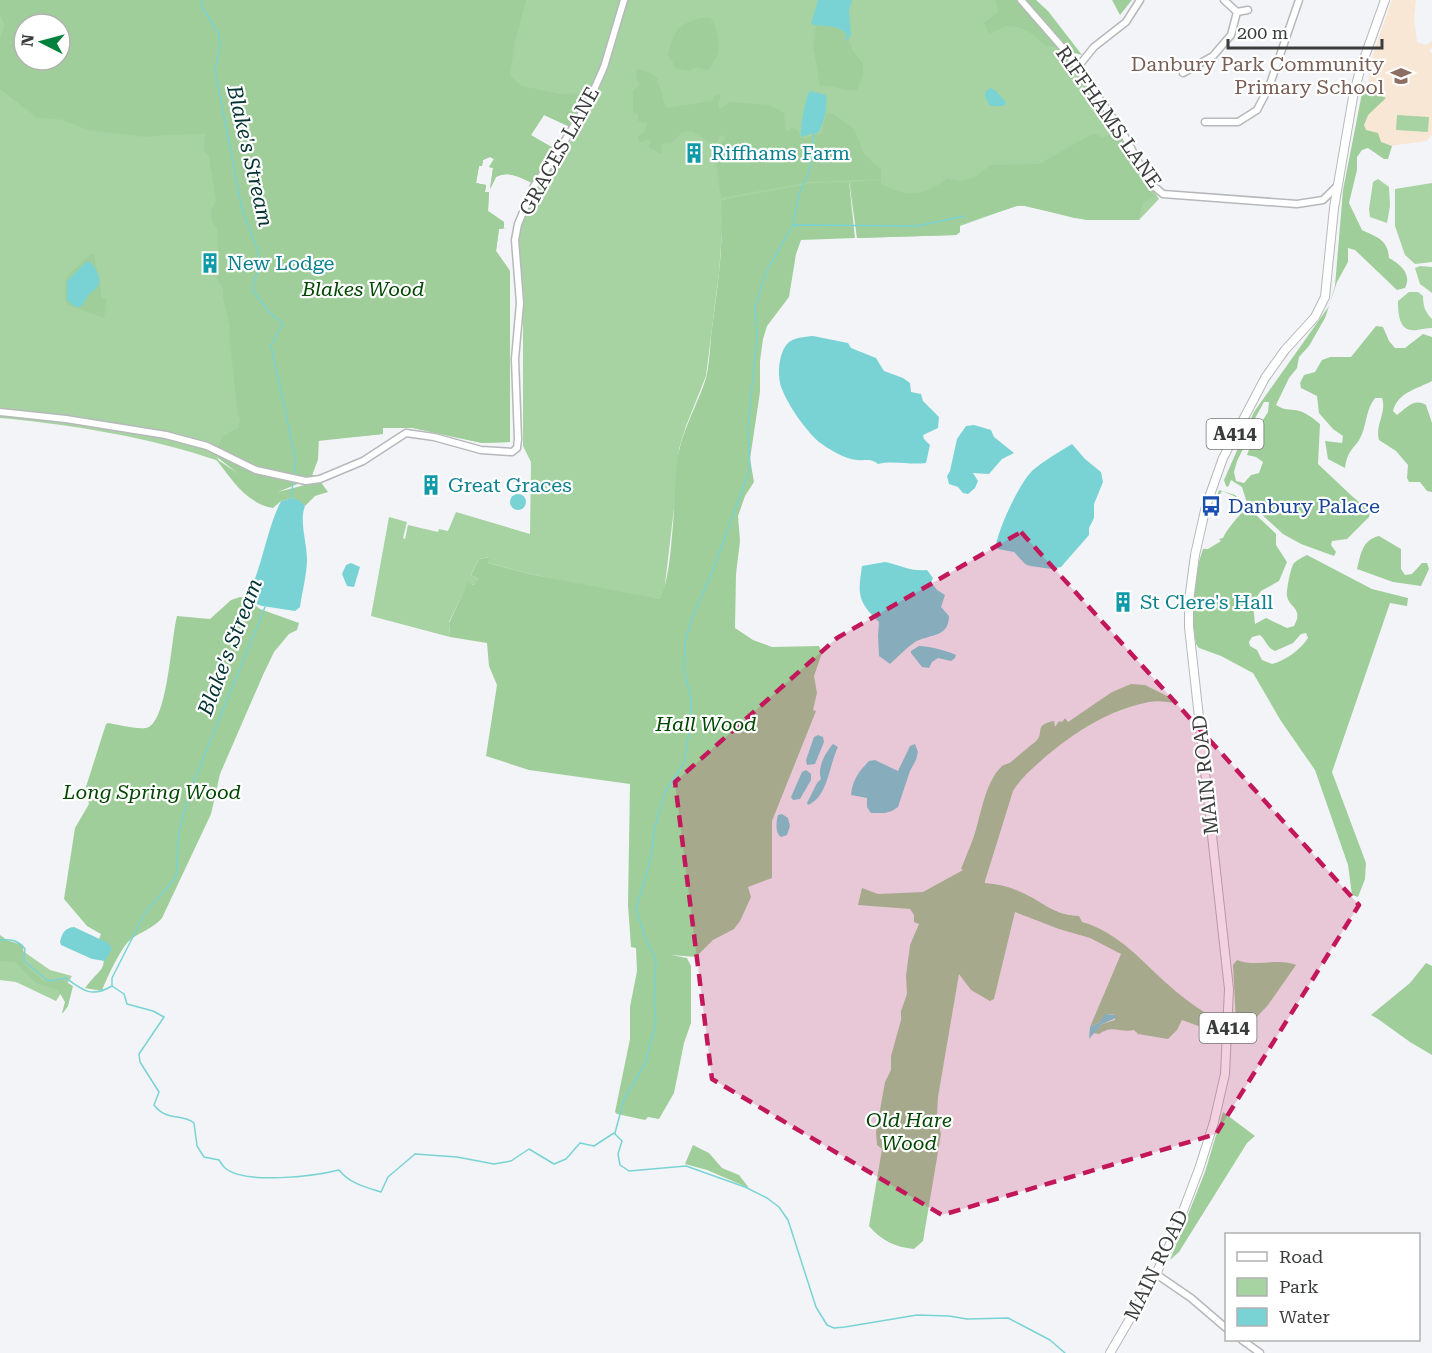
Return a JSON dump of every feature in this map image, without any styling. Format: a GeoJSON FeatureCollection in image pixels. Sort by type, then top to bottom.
{"type":"FeatureCollection","features":[{"type":"Feature","properties":{"kind":"main road","name":"A414"},"geometry":{"type":"LineString","coordinates":[[1334,208],[1360,70],[1385,0]]}},
{"type":"Feature","properties":{"kind":"main road","name":"MAIN ROAD"},"geometry":{"type":"LineString","coordinates":[[1110,1353],[1156,1274],[1180,1220],[1214,1122],[1225,1074],[1229,989],[1189,627],[1189,601],[1195,555],[1206,506],[1220,467],[1244,416],[1265,378],[1285,350],[1315,316],[1325,297],[1334,208]]}},
{"type":"Feature","properties":{"kind":"street","name":"GRACES LANE"},"geometry":{"type":"LineString","coordinates":[[0,412],[66,419],[166,435],[207,446],[256,470],[306,481],[320,479],[363,461],[406,433],[434,437],[490,451],[512,452],[517,448],[519,439],[515,358],[520,303],[515,240],[518,224],[534,186],[555,157],[589,101],[604,67],[624,0]]}},
{"type":"Feature","properties":{"kind":"street","name":"RIFFHAMS LANE"},"geometry":{"type":"LineString","coordinates":[[1021,0],[1069,55],[1122,131],[1149,182],[1163,194],[1185,198],[1297,204],[1323,200]]}},
{"type":"Feature","properties":{"kind":"street"},"geometry":{"type":"LineString","coordinates":[[1077,68],[1094,47],[1126,22],[1140,0]]}},
{"type":"Feature","properties":{"kind":"street"},"geometry":{"type":"LineString","coordinates":[[1224,0],[1237,12]]}},
{"type":"Feature","properties":{"kind":"street"},"geometry":{"type":"LineString","coordinates":[[1205,122],[1238,122],[1257,110],[1269,87],[1299,0]]}},
{"type":"Feature","properties":{"kind":"street"},"geometry":{"type":"LineString","coordinates":[[1237,12],[1248,10]]}},
{"type":"Feature","properties":{"kind":"street"},"geometry":{"type":"LineString","coordinates":[[1183,73],[1213,56],[1231,35],[1237,12]]}},
{"type":"Feature","properties":{"kind":"street"},"geometry":{"type":"LineString","coordinates":[[1069,55],[1084,61]]}},
{"type":"Feature","properties":{"kind":"street"},"geometry":{"type":"LineString","coordinates":[[1334,208],[1323,200],[1338,186]]}},
{"type":"Feature","properties":{"kind":"street"},"geometry":{"type":"LineString","coordinates":[[1156,1274],[1191,1298],[1225,1326]]}},
{"type":"Feature","properties":{"kind":"street"},"geometry":{"type":"LineString","coordinates":[[1243,1341],[1260,1353]]}},
{"type":"Feature","properties":{"kind":"highlighted area"},"geometry":{"type":"Polygon","coordinates":[[[1021,532],[1359,905],[1216,1134],[942,1215],[712,1079],[675,782],[837,638],[1021,532]]]}},
{"type":"Feature","properties":{"kind":"shaded area","name":"Danbury Park Community Primary School"},"geometry":{"type":"Polygon","coordinates":[[[1392,0],[1416,0],[1414,18],[1417,42],[1426,45],[1432,41],[1432,48],[1429,50],[1432,54],[1432,134],[1427,141],[1389,146],[1359,137],[1373,54],[1392,0]]]}},
{"type":"Feature","properties":{"kind":"green space"},"geometry":{"type":"Polygon","coordinates":[[[0,0],[1036,0],[1159,199],[1139,220],[1074,218],[1027,206],[1016,206],[960,226],[960,232],[956,235],[857,238],[849,182],[722,200],[719,273],[706,376],[679,449],[664,593],[659,599],[530,574],[488,563],[489,557],[479,559],[471,575],[478,579],[475,585],[468,583],[449,622],[450,637],[371,616],[389,517],[407,522],[403,538],[405,539],[408,525],[438,532],[439,529],[448,531],[456,512],[530,534],[531,462],[523,446],[523,289],[518,255],[520,236],[530,202],[571,140],[568,126],[544,115],[531,135],[534,184],[506,174],[496,177],[490,189],[493,168],[489,167],[494,159],[490,157],[483,160],[482,166],[479,166],[476,183],[486,185],[485,192],[489,192],[488,211],[504,222],[504,228],[506,228],[499,229],[496,251],[510,271],[510,442],[482,443],[413,428],[383,428],[383,434],[319,440],[318,459],[312,475],[317,476],[249,482],[217,457],[219,461],[166,445],[56,424],[0,418],[0,0]]]}},
{"type":"Feature","properties":{"kind":"green space","name":"Blakes Wood"},"geometry":{"type":"Polygon","coordinates":[[[0,0],[526,0],[515,42],[510,75],[522,86],[561,94],[585,93],[580,108],[568,126],[544,115],[531,135],[557,150],[534,184],[506,174],[496,177],[490,189],[493,168],[489,167],[494,159],[490,157],[483,160],[482,166],[479,166],[476,183],[486,185],[485,192],[489,192],[488,211],[504,222],[504,228],[506,228],[499,229],[496,251],[510,271],[510,442],[482,443],[413,428],[383,428],[383,434],[318,441],[318,459],[312,475],[317,476],[278,492],[320,481],[328,492],[315,496],[305,506],[293,498],[281,501],[273,508],[254,501],[233,481],[215,458],[239,474],[215,455],[223,436],[238,428],[240,420],[230,328],[223,289],[215,267],[219,259],[218,230],[211,216],[216,201],[209,157],[204,151],[205,134],[146,137],[88,130],[63,120],[36,117],[0,89],[0,37],[5,25],[0,16],[0,0]]]}},
{"type":"Feature","properties":{"kind":"green space"},"geometry":{"type":"Polygon","coordinates":[[[995,0],[1036,0],[1048,11],[1082,55],[1045,45],[1031,33],[1019,27],[1007,26],[991,33],[988,32],[984,23],[997,13],[995,0]]]}},
{"type":"Feature","properties":{"kind":"green space"},"geometry":{"type":"Polygon","coordinates":[[[1112,0],[1132,0],[1120,15],[1112,0]]]}},
{"type":"Feature","properties":{"kind":"green space"},"geometry":{"type":"Polygon","coordinates":[[[700,18],[710,18],[714,25],[719,44],[716,57],[708,70],[697,67],[690,71],[677,69],[668,55],[677,30],[700,18]]]}},
{"type":"Feature","properties":{"kind":"green space"},"geometry":{"type":"Polygon","coordinates":[[[828,25],[844,31],[847,35],[845,40],[849,38],[852,50],[863,64],[863,76],[857,90],[820,86],[813,45],[816,26],[828,25]]]}},
{"type":"Feature","properties":{"kind":"green space"},"geometry":{"type":"Polygon","coordinates":[[[637,69],[658,78],[657,82],[667,108],[712,101],[715,96],[721,94],[718,105],[720,109],[730,102],[770,105],[784,113],[786,132],[793,127],[799,132],[800,137],[807,139],[821,134],[826,113],[834,114],[854,129],[864,154],[881,170],[881,179],[810,182],[721,198],[716,163],[720,146],[726,137],[720,135],[718,142],[711,143],[691,131],[682,132],[672,143],[662,144],[661,154],[649,147],[651,142],[648,140],[641,142],[638,140],[638,136],[644,132],[647,123],[638,121],[638,115],[633,112],[633,91],[640,84],[636,79],[637,69]]]}},
{"type":"Feature","properties":{"kind":"green space"},"geometry":{"type":"Polygon","coordinates":[[[1363,88],[1386,98],[1368,115],[1364,125],[1366,130],[1378,133],[1381,142],[1392,146],[1388,159],[1384,159],[1368,148],[1362,150],[1357,157],[1357,170],[1349,203],[1362,230],[1384,243],[1389,258],[1404,270],[1407,283],[1405,288],[1397,290],[1355,250],[1348,248],[1348,262],[1337,282],[1329,306],[1335,286],[1343,190],[1363,88]]]}},
{"type":"Feature","properties":{"kind":"green space"},"geometry":{"type":"Polygon","coordinates":[[[1397,115],[1429,117],[1428,132],[1396,130],[1397,115]]]}},
{"type":"Feature","properties":{"kind":"green space"},"geometry":{"type":"Polygon","coordinates":[[[1118,131],[1124,138],[1141,175],[1154,196],[1143,203],[1139,220],[1086,220],[1020,205],[960,224],[960,232],[956,235],[857,238],[851,182],[881,180],[881,184],[900,192],[923,192],[947,179],[961,181],[973,178],[991,165],[1039,164],[1094,133],[1103,138],[1118,131]]]}},
{"type":"Feature","properties":{"kind":"green space"},"geometry":{"type":"Polygon","coordinates":[[[1378,179],[1389,187],[1390,206],[1387,223],[1370,217],[1373,182],[1378,179]]]}},
{"type":"Feature","properties":{"kind":"green space","name":"Hall Wood"},"geometry":{"type":"Polygon","coordinates":[[[849,182],[855,238],[801,240],[796,254],[789,297],[767,326],[760,361],[760,392],[750,459],[754,482],[745,496],[738,516],[740,541],[736,574],[735,628],[753,640],[772,647],[819,646],[822,653],[814,676],[817,693],[813,710],[816,711],[772,821],[772,878],[748,887],[751,897],[734,929],[713,940],[696,957],[671,955],[687,958],[691,966],[691,1023],[684,1043],[674,1093],[659,1119],[648,1117],[645,1120],[617,1114],[615,1112],[630,1039],[630,1007],[637,971],[636,948],[631,947],[628,905],[630,784],[529,770],[486,756],[497,685],[489,666],[487,643],[450,637],[449,623],[468,582],[474,585],[478,579],[471,575],[479,559],[490,557],[488,563],[530,574],[659,599],[664,590],[670,556],[679,453],[685,431],[706,378],[708,366],[720,264],[721,200],[813,183],[849,182]]]}},
{"type":"Feature","properties":{"kind":"green space"},"geometry":{"type":"Polygon","coordinates":[[[1432,183],[1432,262],[1415,264],[1405,255],[1395,226],[1395,189],[1432,183]]]}},
{"type":"Feature","properties":{"kind":"green space"},"geometry":{"type":"Polygon","coordinates":[[[95,254],[101,298],[107,299],[104,318],[68,305],[65,300],[66,277],[90,255],[95,254]]]}},
{"type":"Feature","properties":{"kind":"green space"},"geometry":{"type":"Polygon","coordinates":[[[1432,267],[1432,293],[1420,284],[1415,268],[1432,267]]]}},
{"type":"Feature","properties":{"kind":"green space"},"geometry":{"type":"Polygon","coordinates":[[[1409,292],[1418,292],[1423,296],[1425,309],[1432,319],[1432,328],[1411,330],[1403,326],[1399,317],[1398,301],[1409,292]]]}},
{"type":"Feature","properties":{"kind":"green space"},"geometry":{"type":"Polygon","coordinates":[[[1329,306],[1309,346],[1299,357],[1297,368],[1289,378],[1276,405],[1283,409],[1302,412],[1320,424],[1318,464],[1370,511],[1369,517],[1347,539],[1332,541],[1331,545],[1336,552],[1334,556],[1301,544],[1283,534],[1246,500],[1242,487],[1231,480],[1228,487],[1224,480],[1254,412],[1329,306]],[[1264,402],[1247,433],[1234,472],[1236,481],[1244,483],[1251,475],[1259,473],[1263,462],[1247,455],[1256,431],[1268,412],[1269,402],[1264,402]]]}},
{"type":"Feature","properties":{"kind":"green space"},"geometry":{"type":"Polygon","coordinates":[[[1376,326],[1383,327],[1395,348],[1405,348],[1423,334],[1432,337],[1432,381],[1404,395],[1399,399],[1393,411],[1397,415],[1414,403],[1426,405],[1432,423],[1432,492],[1427,491],[1420,482],[1409,482],[1408,465],[1396,451],[1379,440],[1382,398],[1375,398],[1372,402],[1360,439],[1350,452],[1345,468],[1328,459],[1325,441],[1342,443],[1343,436],[1333,429],[1319,413],[1317,396],[1301,388],[1300,383],[1304,375],[1315,372],[1322,360],[1330,357],[1351,357],[1376,326]]]}},
{"type":"Feature","properties":{"kind":"green space"},"geometry":{"type":"Polygon","coordinates":[[[1219,490],[1235,495],[1276,534],[1276,545],[1287,562],[1279,581],[1261,591],[1256,598],[1253,604],[1255,624],[1266,618],[1287,628],[1294,626],[1297,612],[1288,600],[1288,584],[1294,563],[1307,555],[1372,589],[1408,598],[1407,606],[1390,603],[1332,772],[1366,863],[1365,879],[1358,897],[1352,895],[1348,865],[1315,770],[1281,721],[1253,673],[1221,656],[1199,648],[1196,644],[1193,596],[1196,572],[1203,549],[1208,549],[1221,541],[1219,539],[1223,538],[1246,507],[1234,496],[1222,491],[1215,503],[1219,490]],[[1306,633],[1301,634],[1293,643],[1275,651],[1260,635],[1252,637],[1249,642],[1250,646],[1257,650],[1262,660],[1272,664],[1292,654],[1308,638],[1306,633]]]}},
{"type":"Feature","properties":{"kind":"green space"},"geometry":{"type":"Polygon","coordinates":[[[1379,536],[1401,549],[1401,569],[1405,575],[1412,574],[1422,563],[1427,563],[1429,569],[1421,586],[1393,582],[1357,569],[1366,544],[1379,536]]]}},
{"type":"Feature","properties":{"kind":"green space","name":"Long Spring Wood"},"geometry":{"type":"Polygon","coordinates":[[[240,597],[260,609],[299,623],[297,630],[289,634],[274,652],[263,675],[220,774],[211,814],[162,918],[127,944],[114,964],[102,991],[85,988],[103,967],[99,939],[101,934],[87,926],[64,899],[75,828],[89,804],[85,790],[106,724],[149,727],[161,708],[165,693],[177,616],[210,619],[231,600],[240,597]]]}},
{"type":"Feature","properties":{"kind":"green space","name":"Old Hare Wood"},"geometry":{"type":"Polygon","coordinates":[[[1131,684],[1145,685],[1177,701],[1176,703],[1149,702],[1106,716],[1068,739],[1031,769],[1013,791],[985,883],[1014,889],[1059,912],[1079,916],[1082,922],[1108,933],[1130,949],[1184,998],[1224,1025],[1223,1035],[1182,1020],[1177,1030],[1168,1039],[1138,1034],[1134,1030],[1112,1029],[1099,1034],[1093,1033],[1102,1024],[1115,1020],[1115,1015],[1109,1014],[1090,1027],[1121,954],[1090,938],[1015,912],[994,999],[990,1001],[971,990],[959,974],[938,1097],[937,1115],[941,1134],[923,1241],[914,1249],[895,1245],[879,1236],[869,1226],[882,1149],[877,1145],[876,1132],[885,1082],[891,1070],[891,1056],[907,994],[906,976],[910,945],[919,924],[914,922],[914,915],[910,909],[858,905],[862,888],[878,894],[923,892],[963,870],[961,869],[973,839],[987,791],[1002,766],[1011,762],[1038,739],[1043,725],[1054,721],[1055,727],[1065,718],[1068,722],[1112,692],[1131,684]]]}},
{"type":"Feature","properties":{"kind":"green space"},"geometry":{"type":"Polygon","coordinates":[[[0,935],[50,970],[72,976],[56,1001],[16,982],[0,980],[0,935]]]}},
{"type":"Feature","properties":{"kind":"green space"},"geometry":{"type":"Polygon","coordinates":[[[6,940],[23,945],[24,964],[43,981],[63,980],[73,986],[68,1006],[63,1013],[65,1002],[58,990],[36,983],[15,962],[0,961],[0,941],[6,940]]]}},
{"type":"Feature","properties":{"kind":"green space"},"geometry":{"type":"Polygon","coordinates":[[[1237,960],[1252,963],[1282,962],[1296,965],[1268,1005],[1255,1019],[1239,1029],[1236,1022],[1233,965],[1237,960]]]}},
{"type":"Feature","properties":{"kind":"green space"},"geometry":{"type":"Polygon","coordinates":[[[1426,963],[1432,966],[1432,1055],[1371,1015],[1410,983],[1426,963]]]}},
{"type":"Feature","properties":{"kind":"green space"},"geometry":{"type":"Polygon","coordinates":[[[1223,1112],[1255,1136],[1247,1143],[1179,1252],[1170,1260],[1205,1172],[1223,1112]]]}},
{"type":"Feature","properties":{"kind":"green space"},"geometry":{"type":"Polygon","coordinates":[[[693,1145],[709,1153],[722,1168],[739,1175],[749,1188],[707,1170],[685,1164],[693,1145]]]}},
{"type":"Feature","properties":{"kind":"water"},"geometry":{"type":"Polygon","coordinates":[[[818,0],[852,0],[849,11],[851,35],[846,41],[847,35],[839,29],[811,24],[818,0]]]}},
{"type":"Feature","properties":{"kind":"water"},"geometry":{"type":"Polygon","coordinates":[[[991,88],[1006,102],[1004,106],[990,106],[985,96],[986,91],[991,88]]]}},
{"type":"Feature","properties":{"kind":"water"},"geometry":{"type":"Polygon","coordinates":[[[810,91],[826,95],[825,115],[817,134],[801,137],[803,113],[810,91]]]}},
{"type":"Feature","properties":{"kind":"water"},"geometry":{"type":"Polygon","coordinates":[[[87,261],[96,270],[100,281],[98,287],[86,298],[82,306],[75,307],[67,300],[67,281],[87,261]]]}},
{"type":"Feature","properties":{"kind":"water"},"geometry":{"type":"Polygon","coordinates":[[[813,336],[848,343],[851,348],[876,358],[884,371],[903,378],[910,383],[911,392],[921,394],[923,401],[939,417],[938,428],[923,435],[930,445],[926,463],[878,464],[870,460],[852,459],[827,448],[809,431],[785,395],[780,384],[779,366],[787,344],[792,340],[813,336]]]}},
{"type":"Feature","properties":{"kind":"water"},"geometry":{"type":"Polygon","coordinates":[[[974,425],[991,430],[994,437],[1014,453],[1002,459],[989,474],[973,473],[978,481],[975,488],[968,494],[949,484],[947,476],[957,439],[966,426],[974,425]]]}},
{"type":"Feature","properties":{"kind":"water"},"geometry":{"type":"Polygon","coordinates":[[[1072,444],[1101,472],[1103,482],[1094,504],[1094,518],[1089,528],[1089,535],[1061,567],[1052,569],[1030,566],[1014,552],[998,549],[996,545],[1001,527],[1016,494],[1033,470],[1072,444]]]}},
{"type":"Feature","properties":{"kind":"water"},"geometry":{"type":"Polygon","coordinates":[[[518,494],[524,496],[526,502],[524,508],[518,510],[512,508],[510,502],[512,496],[518,494]]]}},
{"type":"Feature","properties":{"kind":"water"},"geometry":{"type":"Polygon","coordinates":[[[293,498],[305,506],[303,525],[307,559],[300,607],[295,611],[262,606],[251,602],[248,595],[281,501],[293,498]]]}},
{"type":"Feature","properties":{"kind":"water"},"geometry":{"type":"Polygon","coordinates":[[[885,562],[911,569],[927,570],[933,578],[931,582],[945,595],[941,607],[949,616],[946,628],[942,632],[915,642],[890,664],[879,656],[879,622],[866,608],[860,590],[862,566],[885,562]]]}},
{"type":"Feature","properties":{"kind":"water"},"geometry":{"type":"Polygon","coordinates":[[[351,563],[360,567],[354,587],[347,586],[342,574],[346,565],[351,563]]]}},
{"type":"Feature","properties":{"kind":"water"},"geometry":{"type":"Polygon","coordinates":[[[919,646],[956,655],[951,661],[938,658],[929,668],[922,667],[911,653],[919,646]]]}},
{"type":"Feature","properties":{"kind":"water"},"geometry":{"type":"Polygon","coordinates":[[[818,735],[823,737],[824,742],[815,764],[807,765],[806,760],[814,737],[818,735]]]}},
{"type":"Feature","properties":{"kind":"water"},"geometry":{"type":"Polygon","coordinates":[[[833,744],[838,747],[824,788],[815,801],[808,805],[821,779],[822,761],[833,744]]]}},
{"type":"Feature","properties":{"kind":"water"},"geometry":{"type":"Polygon","coordinates":[[[915,744],[918,752],[916,760],[898,807],[885,813],[871,813],[867,807],[867,798],[851,795],[854,781],[869,761],[875,760],[898,771],[910,746],[915,744]]]}},
{"type":"Feature","properties":{"kind":"water"},"geometry":{"type":"Polygon","coordinates":[[[806,770],[811,774],[811,780],[800,799],[793,800],[791,797],[802,772],[806,770]]]}},
{"type":"Feature","properties":{"kind":"water"},"geometry":{"type":"Polygon","coordinates":[[[782,814],[788,818],[790,826],[787,835],[781,837],[776,824],[778,815],[782,814]]]}},
{"type":"Feature","properties":{"kind":"water"},"geometry":{"type":"Polygon","coordinates":[[[74,927],[108,943],[112,949],[105,961],[92,959],[61,945],[64,932],[74,927]]]}},
{"type":"Feature","properties":{"kind":"water"},"geometry":{"type":"Polygon","coordinates":[[[1105,1014],[1115,1015],[1116,1018],[1102,1024],[1089,1039],[1090,1027],[1100,1022],[1105,1014]]]}},
{"type":"Feature","properties":{"kind":"waterway","name":"Blake's Stream"},"geometry":{"type":"LineString","coordinates":[[201,0],[202,7],[219,34],[220,46],[215,70],[242,209],[258,251],[260,263],[252,289],[268,311],[283,324],[271,345],[296,461],[294,476]]}},
{"type":"Feature","properties":{"kind":"waterway"},"geometry":{"type":"LineString","coordinates":[[793,225],[799,194],[809,172],[814,133]]}},
{"type":"Feature","properties":{"kind":"waterway"},"geometry":{"type":"LineString","coordinates":[[615,1133],[624,1099],[645,1064],[656,1023],[654,1003],[656,960],[636,910],[651,858],[654,830],[665,792],[684,763],[691,720],[691,697],[684,671],[685,641],[750,469],[748,428],[757,336],[755,308],[766,272],[793,225],[917,226],[964,216]]}},
{"type":"Feature","properties":{"kind":"waterway","name":"Blake's Stream"},"geometry":{"type":"LineString","coordinates":[[291,500],[293,481]]}},
{"type":"Feature","properties":{"kind":"waterway","name":"Blake's Stream"},"geometry":{"type":"LineString","coordinates":[[112,986],[112,978],[145,913],[176,877],[179,831],[190,791],[265,607]]}},
{"type":"Feature","properties":{"kind":"waterway"},"geometry":{"type":"LineString","coordinates":[[0,940],[11,940],[20,944],[25,949],[24,961],[48,981],[66,978],[83,989],[93,992],[99,992],[112,986],[124,994],[127,1004],[153,1011],[164,1017],[139,1054],[140,1062],[159,1092],[154,1105],[164,1114],[184,1118],[194,1123],[197,1146],[204,1157],[219,1160],[225,1168],[235,1173],[280,1178],[339,1170],[352,1181],[381,1192],[388,1177],[415,1154],[457,1157],[494,1164],[511,1161],[529,1149],[554,1164],[566,1159],[580,1143],[594,1146],[614,1133],[622,1141],[618,1154],[620,1165],[629,1171],[686,1166],[745,1187],[779,1207],[788,1220],[816,1307],[827,1325],[834,1328],[845,1327],[917,1315],[967,1319],[1008,1318],[1050,1340],[1065,1353]]}},
{"type":"Feature","properties":{"kind":"place","name":"Danbury Park Community Primary School"},"geometry":{"type":"Point","coordinates":[1401,76]}},
{"type":"Feature","properties":{"kind":"place","name":"Riffhams Farm"},"geometry":{"type":"Point","coordinates":[694,153]}},
{"type":"Feature","properties":{"kind":"place","name":"New Lodge"},"geometry":{"type":"Point","coordinates":[210,263]}},
{"type":"Feature","properties":{"kind":"place","name":"Great Graces"},"geometry":{"type":"Point","coordinates":[431,485]}},
{"type":"Feature","properties":{"kind":"place","name":"Danbury Palace"},"geometry":{"type":"Point","coordinates":[1211,506]}},
{"type":"Feature","properties":{"kind":"place","name":"St Clere's Hall"},"geometry":{"type":"Point","coordinates":[1123,602]}}]}
